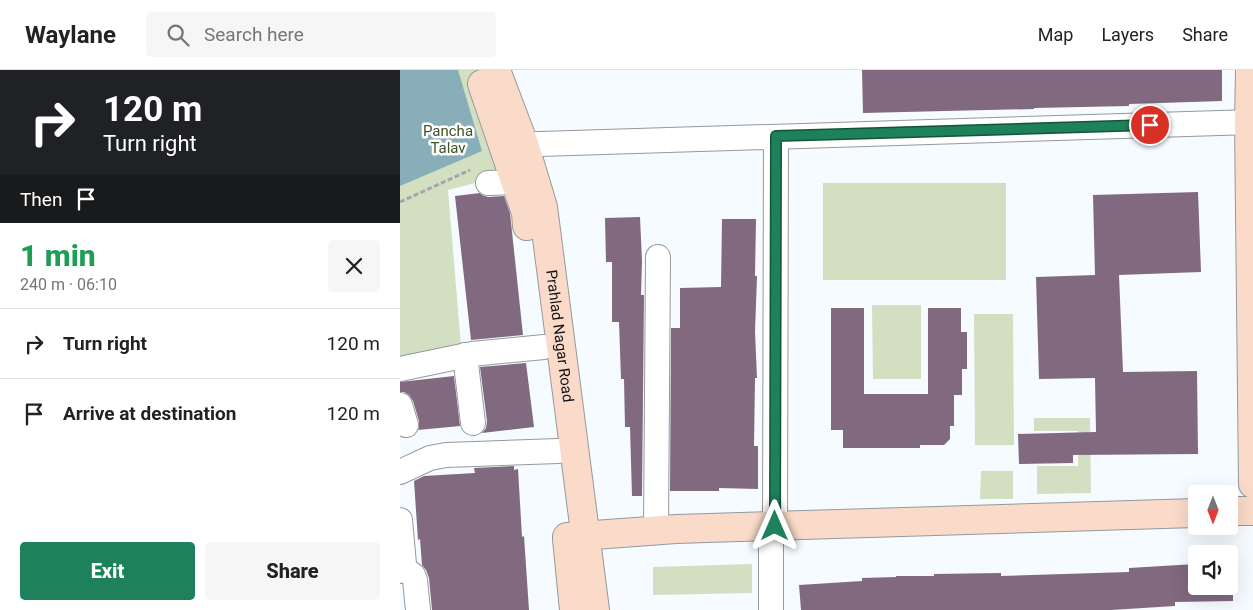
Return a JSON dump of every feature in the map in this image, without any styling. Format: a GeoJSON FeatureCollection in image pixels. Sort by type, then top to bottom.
{"type":"FeatureCollection","features":[{"type":"Feature","properties":{"kind":"street"},"geometry":{"type":"LineString","coordinates":[[477,70],[513,144],[515,182],[526,213],[558,450],[575,536],[574,610]]}},
{"type":"Feature","properties":{"kind":"street","name":"Prahlad Nagar Road"},"geometry":{"type":"LineString","coordinates":[[496,70],[513,144],[543,207],[575,536],[595,610]]}},
{"type":"Feature","properties":{"kind":"street"},"geometry":{"type":"LineString","coordinates":[[1250,70],[1253,484]]}},
{"type":"Feature","properties":{"kind":"street"},"geometry":{"type":"LineString","coordinates":[[513,144],[1251,122]]}},
{"type":"Feature","properties":{"kind":"street"},"geometry":{"type":"LineString","coordinates":[[771,610],[776,136]]}},
{"type":"Feature","properties":{"kind":"street"},"geometry":{"type":"LineString","coordinates":[[483,175],[515,182]]}},
{"type":"Feature","properties":{"kind":"street"},"geometry":{"type":"LineString","coordinates":[[656,530],[658,257]]}},
{"type":"Feature","properties":{"kind":"street"},"geometry":{"type":"LineString","coordinates":[[400,369],[465,355],[544,347]]}},
{"type":"Feature","properties":{"kind":"street"},"geometry":{"type":"LineString","coordinates":[[465,355],[473,423]]}},
{"type":"Feature","properties":{"kind":"street"},"geometry":{"type":"LineString","coordinates":[[400,472],[430,458],[446,455],[558,450]]}},
{"type":"Feature","properties":{"kind":"street"},"geometry":{"type":"LineString","coordinates":[[1238,512],[1253,511]]}},
{"type":"Feature","properties":{"kind":"street"},"geometry":{"type":"LineString","coordinates":[[575,536],[656,530],[1188,513]]}},
{"type":"Feature","properties":{"kind":"street"},"geometry":{"type":"LineString","coordinates":[[400,520],[402,569],[413,575],[415,580],[418,610]]}},
{"type":"Feature","properties":{"kind":"path"},"geometry":{"type":"LineString","coordinates":[[400,202],[483,175]]}},
{"type":"Feature","properties":{"kind":"green space","name":"Pancha Talav"},"geometry":{"type":"Polygon","coordinates":[[[400,70],[477,70],[509,174],[448,190],[462,358],[400,374],[400,70]]]}},
{"type":"Feature","properties":{"kind":"green space"},"geometry":{"type":"Polygon","coordinates":[[[823,183],[1006,183],[1006,280],[823,280],[823,183]]]}},
{"type":"Feature","properties":{"kind":"green space"},"geometry":{"type":"Polygon","coordinates":[[[872,305],[921,305],[921,379],[873,379],[872,305]]]}},
{"type":"Feature","properties":{"kind":"green space"},"geometry":{"type":"Polygon","coordinates":[[[974,314],[1013,314],[1014,445],[975,445],[974,314]]]}},
{"type":"Feature","properties":{"kind":"green space"},"geometry":{"type":"Polygon","coordinates":[[[1034,418],[1090,418],[1091,493],[1037,494],[1037,466],[1078,466],[1078,431],[1034,431],[1034,418]]]}},
{"type":"Feature","properties":{"kind":"green space"},"geometry":{"type":"Polygon","coordinates":[[[981,471],[1013,471],[1013,499],[980,499],[981,471]]]}},
{"type":"Feature","properties":{"kind":"green space"},"geometry":{"type":"Polygon","coordinates":[[[752,564],[752,593],[653,595],[653,567],[752,564]]]}},
{"type":"Feature","properties":{"kind":"water"},"geometry":{"type":"Polygon","coordinates":[[[400,70],[458,70],[482,151],[400,186],[400,70]]]}},
{"type":"Feature","properties":{"kind":"building"},"geometry":{"type":"Polygon","coordinates":[[[862,70],[1222,70],[1222,101],[1129,104],[1129,106],[863,113],[862,70]]]}},
{"type":"Feature","properties":{"kind":"building"},"geometry":{"type":"Polygon","coordinates":[[[1198,192],[1201,272],[1119,275],[1123,372],[1197,371],[1198,454],[1073,455],[1073,463],[1019,464],[1018,434],[1096,432],[1095,378],[1039,379],[1036,277],[1095,275],[1093,195],[1198,192]]]}},
{"type":"Feature","properties":{"kind":"building"},"geometry":{"type":"Polygon","coordinates":[[[480,193],[488,197],[504,196],[510,213],[523,335],[471,340],[455,196],[480,193]]]}},
{"type":"Feature","properties":{"kind":"building"},"geometry":{"type":"Polygon","coordinates":[[[640,217],[641,295],[644,295],[642,496],[632,496],[630,427],[625,427],[624,379],[621,379],[619,322],[612,322],[612,262],[606,262],[605,218],[640,217]]]}},
{"type":"Feature","properties":{"kind":"building"},"geometry":{"type":"Polygon","coordinates":[[[722,219],[756,219],[755,276],[757,276],[755,332],[757,378],[755,378],[754,446],[758,446],[758,489],[719,488],[719,491],[670,491],[671,328],[680,328],[680,288],[721,287],[722,219]]]}},
{"type":"Feature","properties":{"kind":"building"},"geometry":{"type":"Polygon","coordinates":[[[831,308],[864,308],[864,394],[928,394],[928,308],[961,308],[961,332],[967,332],[967,369],[962,369],[962,395],[954,395],[954,426],[950,426],[950,439],[944,445],[920,445],[920,448],[843,448],[843,430],[831,430],[831,308]]]}},
{"type":"Feature","properties":{"kind":"building"},"geometry":{"type":"Polygon","coordinates":[[[526,363],[534,427],[482,433],[486,428],[487,421],[480,367],[526,363]]]}},
{"type":"Feature","properties":{"kind":"building"},"geometry":{"type":"Polygon","coordinates":[[[454,376],[460,426],[418,430],[419,421],[413,401],[409,395],[400,392],[400,382],[454,376]]]}},
{"type":"Feature","properties":{"kind":"building"},"geometry":{"type":"Polygon","coordinates":[[[514,466],[514,470],[518,469],[529,610],[432,610],[429,578],[422,565],[420,539],[418,540],[414,481],[424,476],[475,473],[474,468],[514,466]]]}},
{"type":"Feature","properties":{"kind":"building"},"geometry":{"type":"Polygon","coordinates":[[[1188,564],[1188,595],[1233,595],[1233,601],[1175,602],[1175,606],[1111,610],[801,610],[799,585],[862,581],[862,578],[934,576],[934,574],[1001,573],[1001,576],[1129,572],[1129,568],[1188,564]]]}},
{"type":"Feature","properties":{"kind":"route"},"geometry":{"type":"LineString","coordinates":[[775,526],[776,136],[1150,125]]}}]}
